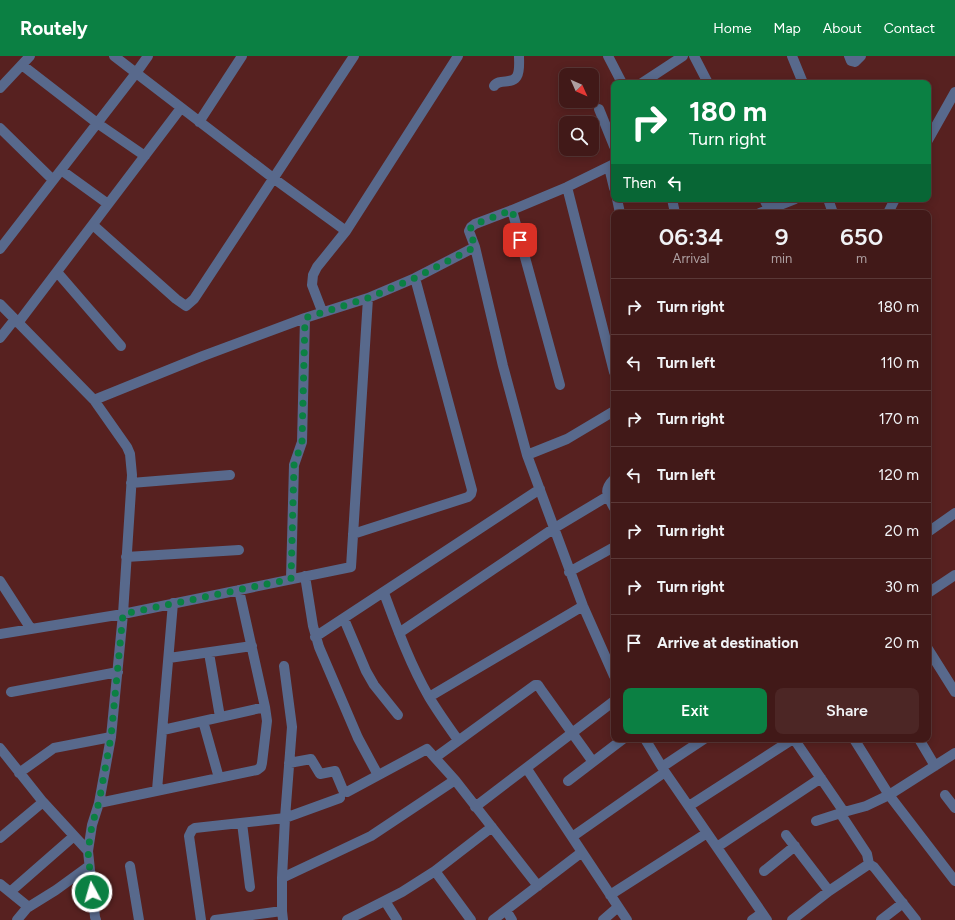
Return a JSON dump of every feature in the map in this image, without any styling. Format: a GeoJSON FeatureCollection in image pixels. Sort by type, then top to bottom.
{"type":"FeatureCollection","features":[{"type":"Feature","properties":{"kind":"street"},"geometry":{"type":"LineString","coordinates":[[0,88],[30,56]]}},
{"type":"Feature","properties":{"kind":"street"},"geometry":{"type":"LineString","coordinates":[[114,56],[199,122],[346,231]]}},
{"type":"Feature","properties":{"kind":"street"},"geometry":{"type":"LineString","coordinates":[[0,249],[148,56]]}},
{"type":"Feature","properties":{"kind":"street"},"geometry":{"type":"LineString","coordinates":[[199,122],[242,56]]}},
{"type":"Feature","properties":{"kind":"street"},"geometry":{"type":"LineString","coordinates":[[93,225],[176,299],[186,306],[194,299],[354,56]]}},
{"type":"Feature","properties":{"kind":"street"},"geometry":{"type":"LineString","coordinates":[[322,311],[312,285],[312,275],[346,231],[458,56]]}},
{"type":"Feature","properties":{"kind":"street"},"geometry":{"type":"LineString","coordinates":[[494,86],[498,82],[514,80],[516,78],[518,75],[519,56]]}},
{"type":"Feature","properties":{"kind":"street"},"geometry":{"type":"LineString","coordinates":[[608,56],[620,80]]}},
{"type":"Feature","properties":{"kind":"street"},"geometry":{"type":"LineString","coordinates":[[647,80],[683,56]]}},
{"type":"Feature","properties":{"kind":"street"},"geometry":{"type":"LineString","coordinates":[[694,56],[706,80]]}},
{"type":"Feature","properties":{"kind":"street"},"geometry":{"type":"LineString","coordinates":[[792,56],[802,80]]}},
{"type":"Feature","properties":{"kind":"street"},"geometry":{"type":"LineString","coordinates":[[848,56],[850,61],[855,62],[862,56]]}},
{"type":"Feature","properties":{"kind":"street"},"geometry":{"type":"LineString","coordinates":[[22,65],[97,123],[145,156]]}},
{"type":"Feature","properties":{"kind":"street"},"geometry":{"type":"LineString","coordinates":[[931,135],[955,92]]}},
{"type":"Feature","properties":{"kind":"street"},"geometry":{"type":"LineString","coordinates":[[0,338],[17,321],[57,272],[181,108]]}},
{"type":"Feature","properties":{"kind":"street"},"geometry":{"type":"LineString","coordinates":[[599,109],[611,139]]}},
{"type":"Feature","properties":{"kind":"street"},"geometry":{"type":"LineString","coordinates":[[0,128],[53,180]]}},
{"type":"Feature","properties":{"kind":"street"},"geometry":{"type":"LineString","coordinates":[[611,165],[567,187],[475,224],[471,227],[470,231],[503,366],[527,455],[569,572],[611,666]]}},
{"type":"Feature","properties":{"kind":"street"},"geometry":{"type":"LineString","coordinates":[[61,170],[108,204]]}},
{"type":"Feature","properties":{"kind":"street"},"geometry":{"type":"LineString","coordinates":[[567,187],[611,360]]}},
{"type":"Feature","properties":{"kind":"street"},"geometry":{"type":"LineString","coordinates":[[771,210],[789,202]]}},
{"type":"Feature","properties":{"kind":"street"},"geometry":{"type":"LineString","coordinates":[[512,210],[560,386]]}},
{"type":"Feature","properties":{"kind":"street"},"geometry":{"type":"LineString","coordinates":[[94,400],[203,356],[322,311],[368,298],[415,278],[475,247]]}},
{"type":"Feature","properties":{"kind":"street"},"geometry":{"type":"LineString","coordinates":[[57,272],[121,346]]}},
{"type":"Feature","properties":{"kind":"street"},"geometry":{"type":"LineString","coordinates":[[353,534],[468,497],[472,490],[415,278]]}},
{"type":"Feature","properties":{"kind":"street"},"geometry":{"type":"LineString","coordinates":[[0,634],[123,614],[351,567],[368,298]]}},
{"type":"Feature","properties":{"kind":"street"},"geometry":{"type":"LineString","coordinates":[[0,304],[94,400],[127,447],[130,454],[131,483],[118,672],[111,737],[99,802],[92,825],[88,851],[96,920]]}},
{"type":"Feature","properties":{"kind":"street"},"geometry":{"type":"LineString","coordinates":[[291,579],[294,465],[302,442],[305,318]]}},
{"type":"Feature","properties":{"kind":"street"},"geometry":{"type":"LineString","coordinates":[[527,455],[567,439],[611,414]]}},
{"type":"Feature","properties":{"kind":"street"},"geometry":{"type":"LineString","coordinates":[[131,483],[230,474]]}},
{"type":"Feature","properties":{"kind":"street"},"geometry":{"type":"LineString","coordinates":[[611,482],[608,484],[606,490],[611,502]]}},
{"type":"Feature","properties":{"kind":"street"},"geometry":{"type":"LineString","coordinates":[[315,638],[540,489]]}},
{"type":"Feature","properties":{"kind":"street"},"geometry":{"type":"LineString","coordinates":[[399,633],[553,529],[608,496]]}},
{"type":"Feature","properties":{"kind":"street"},"geometry":{"type":"LineString","coordinates":[[931,530],[955,514]]}},
{"type":"Feature","properties":{"kind":"street"},"geometry":{"type":"LineString","coordinates":[[569,572],[611,549]]}},
{"type":"Feature","properties":{"kind":"street"},"geometry":{"type":"LineString","coordinates":[[126,557],[239,550]]}},
{"type":"Feature","properties":{"kind":"street"},"geometry":{"type":"LineString","coordinates":[[305,576],[315,638],[358,738],[378,775]]}},
{"type":"Feature","properties":{"kind":"street"},"geometry":{"type":"LineString","coordinates":[[931,591],[954,579]]}},
{"type":"Feature","properties":{"kind":"street"},"geometry":{"type":"LineString","coordinates":[[0,581],[31,629]]}},
{"type":"Feature","properties":{"kind":"street"},"geometry":{"type":"LineString","coordinates":[[99,802],[257,770],[261,767],[267,721],[239,590]]}},
{"type":"Feature","properties":{"kind":"street"},"geometry":{"type":"LineString","coordinates":[[384,593],[399,633],[429,697],[458,740]]}},
{"type":"Feature","properties":{"kind":"street"},"geometry":{"type":"LineString","coordinates":[[157,790],[173,603]]}},
{"type":"Feature","properties":{"kind":"street"},"geometry":{"type":"LineString","coordinates":[[429,697],[583,606]]}},
{"type":"Feature","properties":{"kind":"street"},"geometry":{"type":"LineString","coordinates":[[344,619],[366,671],[374,685],[398,715]]}},
{"type":"Feature","properties":{"kind":"street"},"geometry":{"type":"LineString","coordinates":[[169,658],[252,646]]}},
{"type":"Feature","properties":{"kind":"street"},"geometry":{"type":"LineString","coordinates":[[209,653],[220,717]]}},
{"type":"Feature","properties":{"kind":"street"},"geometry":{"type":"LineString","coordinates":[[931,654],[955,692]]}},
{"type":"Feature","properties":{"kind":"street"},"geometry":{"type":"LineString","coordinates":[[215,920],[282,916],[285,818],[292,727],[284,666]]}},
{"type":"Feature","properties":{"kind":"street"},"geometry":{"type":"LineString","coordinates":[[11,692],[118,672]]}},
{"type":"Feature","properties":{"kind":"street"},"geometry":{"type":"LineString","coordinates":[[436,757],[535,685],[542,691],[593,762]]}},
{"type":"Feature","properties":{"kind":"street"},"geometry":{"type":"LineString","coordinates":[[475,807],[527,769],[611,703]]}},
{"type":"Feature","properties":{"kind":"street"},"geometry":{"type":"LineString","coordinates":[[163,730],[265,707]]}},
{"type":"Feature","properties":{"kind":"street"},"geometry":{"type":"LineString","coordinates":[[203,721],[219,778]]}},
{"type":"Feature","properties":{"kind":"street"},"geometry":{"type":"LineString","coordinates":[[19,773],[54,748],[111,737]]}},
{"type":"Feature","properties":{"kind":"street"},"geometry":{"type":"LineString","coordinates":[[568,781],[619,742]]}},
{"type":"Feature","properties":{"kind":"street"},"geometry":{"type":"LineString","coordinates":[[647,742],[663,770],[765,916],[752,920]]}},
{"type":"Feature","properties":{"kind":"street"},"geometry":{"type":"LineString","coordinates":[[572,837],[700,742]]}},
{"type":"Feature","properties":{"kind":"street"},"geometry":{"type":"LineString","coordinates":[[689,806],[789,742]]}},
{"type":"Feature","properties":{"kind":"street"},"geometry":{"type":"LineString","coordinates":[[796,742],[842,812],[867,854],[869,864],[874,867],[916,920]]}},
{"type":"Feature","properties":{"kind":"street"},"geometry":{"type":"LineString","coordinates":[[856,742],[889,795],[955,881]]}},
{"type":"Feature","properties":{"kind":"street"},"geometry":{"type":"LineString","coordinates":[[921,742],[936,766]]}},
{"type":"Feature","properties":{"kind":"street"},"geometry":{"type":"LineString","coordinates":[[0,748],[19,773],[88,851]]}},
{"type":"Feature","properties":{"kind":"street"},"geometry":{"type":"LineString","coordinates":[[290,763],[311,759],[320,774],[335,771],[344,790],[347,792],[427,749],[436,757],[455,780],[538,886]]}},
{"type":"Feature","properties":{"kind":"street"},"geometry":{"type":"LineString","coordinates":[[816,821],[866,806],[889,795],[955,753]]}},
{"type":"Feature","properties":{"kind":"street"},"geometry":{"type":"LineString","coordinates":[[527,769],[627,920]]}},
{"type":"Feature","properties":{"kind":"street"},"geometry":{"type":"LineString","coordinates":[[717,846],[821,778]]}},
{"type":"Feature","properties":{"kind":"street"},"geometry":{"type":"LineString","coordinates":[[282,878],[371,836],[455,780]]}},
{"type":"Feature","properties":{"kind":"street"},"geometry":{"type":"LineString","coordinates":[[945,796],[955,808]]}},
{"type":"Feature","properties":{"kind":"street"},"geometry":{"type":"LineString","coordinates":[[201,920],[189,836],[192,830],[195,828],[285,818],[340,798]]}},
{"type":"Feature","properties":{"kind":"street"},"geometry":{"type":"LineString","coordinates":[[0,838],[44,802]]}},
{"type":"Feature","properties":{"kind":"street"},"geometry":{"type":"LineString","coordinates":[[242,823],[250,887]]}},
{"type":"Feature","properties":{"kind":"street"},"geometry":{"type":"LineString","coordinates":[[347,920],[385,901],[435,872],[492,828]]}},
{"type":"Feature","properties":{"kind":"street"},"geometry":{"type":"LineString","coordinates":[[610,895],[707,833]]}},
{"type":"Feature","properties":{"kind":"street"},"geometry":{"type":"LineString","coordinates":[[786,835],[829,892]]}},
{"type":"Feature","properties":{"kind":"street"},"geometry":{"type":"LineString","coordinates":[[10,892],[74,836]]}},
{"type":"Feature","properties":{"kind":"street"},"geometry":{"type":"LineString","coordinates":[[764,871],[795,846]]}},
{"type":"Feature","properties":{"kind":"street"},"geometry":{"type":"LineString","coordinates":[[493,920],[582,852]]}},
{"type":"Feature","properties":{"kind":"street"},"geometry":{"type":"LineString","coordinates":[[792,920],[869,864]]}},
{"type":"Feature","properties":{"kind":"street"},"geometry":{"type":"LineString","coordinates":[[17,920],[27,908],[56,890],[89,866]]}},
{"type":"Feature","properties":{"kind":"street"},"geometry":{"type":"LineString","coordinates":[[130,866],[139,920]]}},
{"type":"Feature","properties":{"kind":"street"},"geometry":{"type":"LineString","coordinates":[[435,872],[471,920]]}},
{"type":"Feature","properties":{"kind":"street"},"geometry":{"type":"LineString","coordinates":[[0,884],[26,905],[27,908]]}},
{"type":"Feature","properties":{"kind":"street"},"geometry":{"type":"LineString","coordinates":[[385,901],[398,920]]}},
{"type":"Feature","properties":{"kind":"street"},"geometry":{"type":"LineString","coordinates":[[881,920],[903,903]]}},
{"type":"Feature","properties":{"kind":"street"},"geometry":{"type":"LineString","coordinates":[[604,920],[618,907]]}},
{"type":"Feature","properties":{"kind":"street"},"geometry":{"type":"LineString","coordinates":[[506,910],[512,920]]}},
{"type":"Feature","properties":{"kind":"route"},"geometry":{"type":"LineString","coordinates":[[92,892],[88,851],[92,825],[99,802],[111,737],[123,614],[291,579],[294,465],[302,442],[305,318],[322,311],[368,298],[415,278],[475,247],[470,231],[471,227],[475,224],[512,210],[520,240]]}}]}
